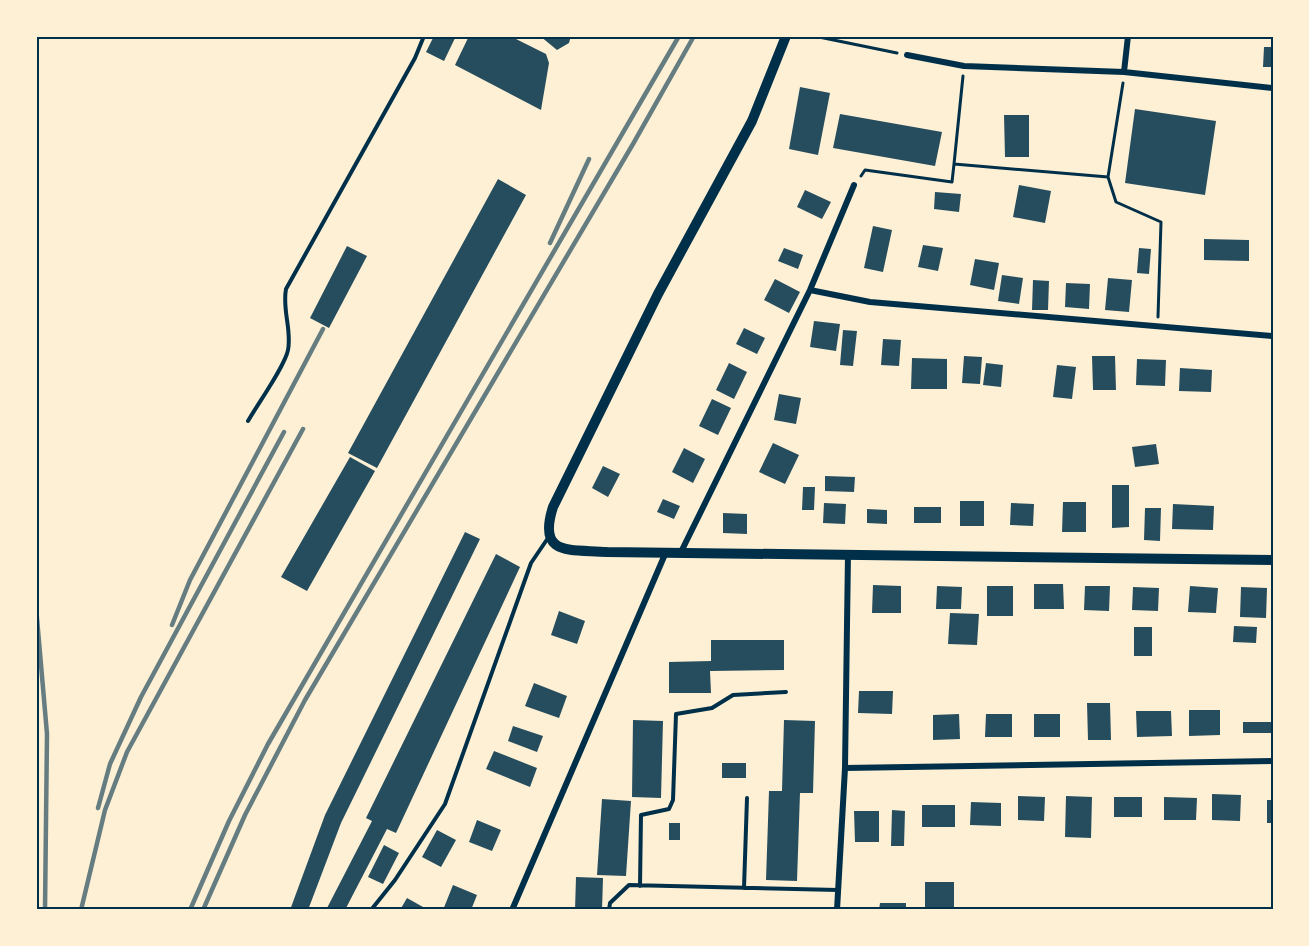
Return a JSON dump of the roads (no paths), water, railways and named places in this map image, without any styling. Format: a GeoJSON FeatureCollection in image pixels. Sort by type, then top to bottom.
{"type":"FeatureCollection","features":[{"type":"Feature","properties":{"kind":"street"},"geometry":{"type":"LineString","coordinates":[[786,36],[752,121],[658,294],[553,507],[546,527],[554,545],[564,549],[666,552],[1273,560]]}},
{"type":"Feature","properties":{"kind":"street"},"geometry":{"type":"LineString","coordinates":[[1124,72],[1128,36]]}},
{"type":"Feature","properties":{"kind":"street"},"geometry":{"type":"LineString","coordinates":[[907,55],[964,66],[1124,72],[1273,88]]}},
{"type":"Feature","properties":{"kind":"street"},"geometry":{"type":"LineString","coordinates":[[681,552],[810,290],[854,185]]}},
{"type":"Feature","properties":{"kind":"street"},"geometry":{"type":"LineString","coordinates":[[810,290],[870,302],[1273,336]]}},
{"type":"Feature","properties":{"kind":"street"},"geometry":{"type":"LineString","coordinates":[[512,910],[666,552]]}},
{"type":"Feature","properties":{"kind":"street"},"geometry":{"type":"LineString","coordinates":[[837,910],[845,768],[848,554]]}},
{"type":"Feature","properties":{"kind":"street"},"geometry":{"type":"LineString","coordinates":[[845,768],[1273,762]]}},
{"type":"Feature","properties":{"kind":"lane"},"geometry":{"type":"LineString","coordinates":[[248,421],[288,352],[288,328],[284,302],[286,289],[415,58],[424,36]]}},
{"type":"Feature","properties":{"kind":"lane"},"geometry":{"type":"LineString","coordinates":[[371,910],[395,880],[445,804],[531,563],[549,537]]}},
{"type":"Feature","properties":{"kind":"lane"},"geometry":{"type":"LineString","coordinates":[[640,886],[641,815],[669,809],[673,800],[676,714],[712,708],[733,695],[786,692]]}},
{"type":"Feature","properties":{"kind":"lane"},"geometry":{"type":"LineString","coordinates":[[744,888],[747,798]]}},
{"type":"Feature","properties":{"kind":"lane"},"geometry":{"type":"LineString","coordinates":[[609,910],[610,903],[629,885],[838,891]]}},
{"type":"Feature","properties":{"kind":"railway"},"geometry":{"type":"LineString","coordinates":[[190,910],[229,821],[268,744],[679,36]]}},
{"type":"Feature","properties":{"kind":"railway"},"geometry":{"type":"LineString","coordinates":[[203,910],[245,815],[305,700],[633,144],[694,36]]}},
{"type":"Feature","properties":{"kind":"railway"},"geometry":{"type":"LineString","coordinates":[[550,243],[589,159]]}},
{"type":"Feature","properties":{"kind":"railway"},"geometry":{"type":"LineString","coordinates":[[172,625],[190,580],[323,329]]}},
{"type":"Feature","properties":{"kind":"railway"},"geometry":{"type":"LineString","coordinates":[[81,910],[105,810],[127,752],[303,429]]}},
{"type":"Feature","properties":{"kind":"railway"},"geometry":{"type":"LineString","coordinates":[[98,808],[110,764],[141,697],[284,432]]}},
{"type":"Feature","properties":{"kind":"railway"},"geometry":{"type":"LineString","coordinates":[[36,607],[47,734],[45,910]]}}]}
